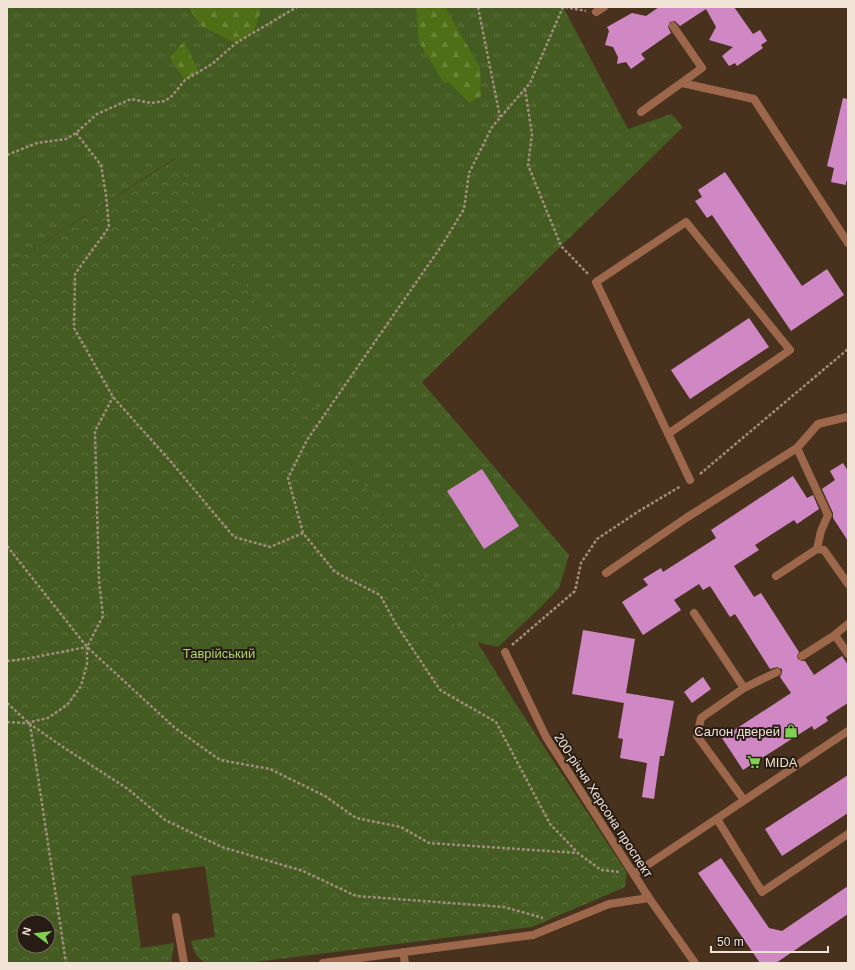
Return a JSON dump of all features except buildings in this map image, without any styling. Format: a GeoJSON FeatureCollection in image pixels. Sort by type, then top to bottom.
{"type":"FeatureCollection","features":[{"type":"Feature","properties":{"kind":"street"},"geometry":{"type":"LineString","coordinates":[[596,12],[604,7]]}},
{"type":"Feature","properties":{"kind":"street"},"geometry":{"type":"LineString","coordinates":[[641,112],[702,68],[673,26]]}},
{"type":"Feature","properties":{"kind":"street"},"geometry":{"type":"LineString","coordinates":[[682,83],[754,99],[848,243]]}},
{"type":"Feature","properties":{"kind":"street"},"geometry":{"type":"LineString","coordinates":[[668,434],[790,350],[686,222],[596,282],[668,434],[690,480]]}},
{"type":"Feature","properties":{"kind":"street"},"geometry":{"type":"LineString","coordinates":[[606,573],[686,518],[797,448],[818,424],[848,418]]}},
{"type":"Feature","properties":{"kind":"street"},"geometry":{"type":"LineString","coordinates":[[797,448],[828,515],[821,531],[817,549]]}},
{"type":"Feature","properties":{"kind":"street"},"geometry":{"type":"LineString","coordinates":[[776,576],[817,549],[824,550],[848,584]]}},
{"type":"Feature","properties":{"kind":"street"},"geometry":{"type":"LineString","coordinates":[[694,613],[744,688]]}},
{"type":"Feature","properties":{"kind":"street"},"geometry":{"type":"LineString","coordinates":[[802,656],[835,635],[848,624]]}},
{"type":"Feature","properties":{"kind":"street"},"geometry":{"type":"LineString","coordinates":[[835,635],[848,654]]}},
{"type":"Feature","properties":{"kind":"street","name":"200-річчя Херсона проспект"},"geometry":{"type":"LineString","coordinates":[[504,652],[546,738],[649,898],[695,963]]}},
{"type":"Feature","properties":{"kind":"street"},"geometry":{"type":"LineString","coordinates":[[744,800],[697,736],[701,718],[744,688],[777,672]]}},
{"type":"Feature","properties":{"kind":"street"},"geometry":{"type":"LineString","coordinates":[[634,874],[848,731]]}},
{"type":"Feature","properties":{"kind":"street"},"geometry":{"type":"LineString","coordinates":[[717,819],[762,892],[848,834]]}},
{"type":"Feature","properties":{"kind":"street"},"geometry":{"type":"LineString","coordinates":[[323,963],[533,935],[609,904],[649,898]]}},
{"type":"Feature","properties":{"kind":"street"},"geometry":{"type":"LineString","coordinates":[[176,918],[184,963]]}},
{"type":"Feature","properties":{"kind":"street"},"geometry":{"type":"LineString","coordinates":[[403,952],[405,963]]}},
{"type":"Feature","properties":{"kind":"path"},"geometry":{"type":"LineString","coordinates":[[7,155],[37,143],[66,139],[76,133],[97,114],[130,99],[151,103],[164,101],[172,96],[185,80],[212,64],[236,42],[297,7]]}},
{"type":"Feature","properties":{"kind":"path"},"geometry":{"type":"LineString","coordinates":[[478,7],[500,117]]}},
{"type":"Feature","properties":{"kind":"path"},"geometry":{"type":"LineString","coordinates":[[596,12],[564,7],[530,83],[492,127],[469,173],[464,209],[442,244],[307,440],[288,478],[303,533],[335,572],[380,595],[396,624],[440,690],[496,722],[550,824],[578,854],[601,870],[634,874]]}},
{"type":"Feature","properties":{"kind":"path"},"geometry":{"type":"LineString","coordinates":[[525,89],[532,134],[528,165],[561,246],[596,282]]}},
{"type":"Feature","properties":{"kind":"path"},"geometry":{"type":"LineString","coordinates":[[76,133],[101,165],[109,227],[75,274],[74,328],[113,397],[172,463],[234,538],[270,547],[303,533]]}},
{"type":"Feature","properties":{"kind":"path"},"geometry":{"type":"LineString","coordinates":[[504,652],[575,591],[581,563],[597,539],[639,511],[702,473],[848,349]]}},
{"type":"Feature","properties":{"kind":"path"},"geometry":{"type":"LineString","coordinates":[[7,722],[30,723],[48,718],[67,705],[80,686],[87,664],[87,648],[103,616],[98,581],[95,431],[113,397]]}},
{"type":"Feature","properties":{"kind":"path"},"geometry":{"type":"LineString","coordinates":[[7,546],[87,648],[175,728],[220,760],[270,769],[325,796],[356,818],[401,827],[428,843],[578,854]]}},
{"type":"Feature","properties":{"kind":"path"},"geometry":{"type":"LineString","coordinates":[[7,661],[87,648]]}},
{"type":"Feature","properties":{"kind":"path"},"geometry":{"type":"LineString","coordinates":[[7,703],[30,723],[66,749],[128,789],[165,820],[222,847],[303,871],[356,896],[504,907],[561,924]]}},
{"type":"Feature","properties":{"kind":"path"},"geometry":{"type":"LineString","coordinates":[[30,723],[66,963]]}},
{"type":"Feature","properties":{"kind":"green space"},"geometry":{"type":"Polygon","coordinates":[[[7,7],[563,7],[628,129],[671,114],[683,127],[422,382],[569,555],[559,588],[498,647],[477,642],[468,644],[337,444],[174,159],[7,266],[7,7]]]}},
{"type":"Feature","properties":{"kind":"green space"},"geometry":{"type":"Polygon","coordinates":[[[188,7],[261,7],[254,32],[236,43],[201,26],[188,7]]]}},
{"type":"Feature","properties":{"kind":"green space"},"geometry":{"type":"Polygon","coordinates":[[[416,7],[445,7],[480,67],[481,96],[469,103],[450,83],[443,82],[419,42],[416,7]]]}},
{"type":"Feature","properties":{"kind":"green space"},"geometry":{"type":"Polygon","coordinates":[[[184,41],[199,72],[185,80],[170,58],[184,41]]]}},
{"type":"Feature","properties":{"kind":"green space","name":"Таврійський"},"geometry":{"type":"Polygon","coordinates":[[[175,159],[337,444],[468,644],[477,642],[627,873],[625,887],[532,927],[248,963],[206,963],[196,954],[191,941],[215,937],[205,866],[131,876],[141,948],[174,943],[171,963],[7,963],[7,266],[175,159]]]}},
{"type":"Feature","properties":{"kind":"place","name":"Салон дверей"},"geometry":{"type":"Point","coordinates":[791,731]}},
{"type":"Feature","properties":{"kind":"place","name":"MIDA"},"geometry":{"type":"Point","coordinates":[754,762]}}]}
